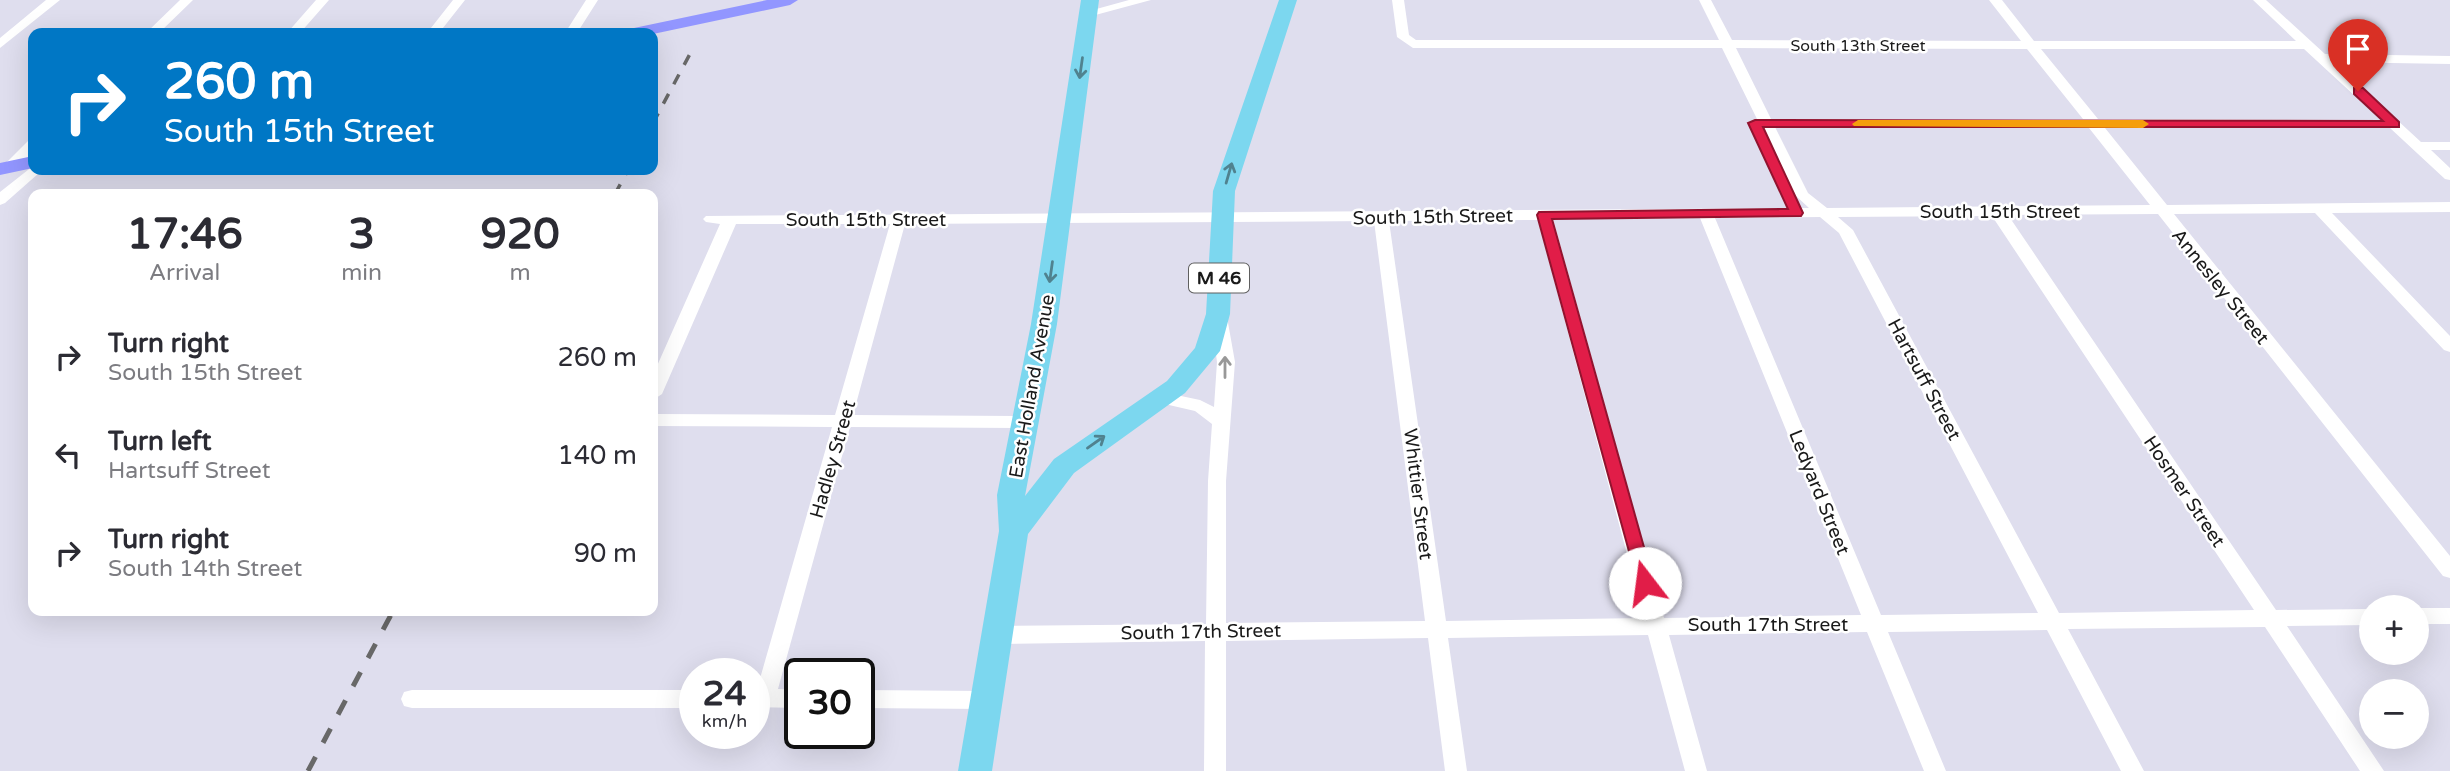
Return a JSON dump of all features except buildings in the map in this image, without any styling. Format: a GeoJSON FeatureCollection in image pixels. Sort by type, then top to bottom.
{"type":"FeatureCollection","features":[{"type":"Feature","properties":{"kind":"highway","name":"M 46"},"geometry":{"type":"LineString","coordinates":[[1014,531],[1064,466],[1162,398],[1198,363],[1212,339],[1218,314],[1220,218],[1224,191],[1287,0]]}},
{"type":"Feature","properties":{"kind":"highway","name":"East Holland Avenue"},"geometry":{"type":"LineString","coordinates":[[975,771],[1014,531],[1010,495],[1044,324],[1089,7]]}},
{"type":"Feature","properties":{"kind":"main road"},"geometry":{"type":"LineString","coordinates":[[658,28],[790,0]]}},
{"type":"Feature","properties":{"kind":"main road"},"geometry":{"type":"LineString","coordinates":[[5,168],[28,163]]}},
{"type":"Feature","properties":{"kind":"street"},"geometry":{"type":"LineString","coordinates":[[0,44],[54,0]]}},
{"type":"Feature","properties":{"kind":"street"},"geometry":{"type":"LineString","coordinates":[[157,28],[187,0]]}},
{"type":"Feature","properties":{"kind":"street"},"geometry":{"type":"LineString","coordinates":[[298,28],[323,0]]}},
{"type":"Feature","properties":{"kind":"street"},"geometry":{"type":"LineString","coordinates":[[437,28],[459,0]]}},
{"type":"Feature","properties":{"kind":"street"},"geometry":{"type":"LineString","coordinates":[[574,28],[592,0]]}},
{"type":"Feature","properties":{"kind":"street"},"geometry":{"type":"LineString","coordinates":[[1089,7],[1145,0]]}},
{"type":"Feature","properties":{"kind":"street","name":"South 13th Street"},"geometry":{"type":"LineString","coordinates":[[1398,0],[1403,37],[1409,43],[2307,45]]}},
{"type":"Feature","properties":{"kind":"street","name":"Hartsuff Street"},"geometry":{"type":"LineString","coordinates":[[1693,0],[1721,45],[1760,123],[1802,195],[1845,230],[2133,771]]}},
{"type":"Feature","properties":{"kind":"street","name":"Hartsuff Street"},"geometry":{"type":"LineString","coordinates":[[1705,0],[1721,45]]}},
{"type":"Feature","properties":{"kind":"street","name":"Annesley Street"},"geometry":{"type":"LineString","coordinates":[[1995,0],[2450,570]]}},
{"type":"Feature","properties":{"kind":"street"},"geometry":{"type":"LineString","coordinates":[[2259,0],[2450,176]]}},
{"type":"Feature","properties":{"kind":"street"},"geometry":{"type":"LineString","coordinates":[[2321,58],[2450,60]]}},
{"type":"Feature","properties":{"kind":"street"},"geometry":{"type":"LineString","coordinates":[[1760,123],[2395,124]]}},
{"type":"Feature","properties":{"kind":"street","name":"Hartsuff Street"},"geometry":{"type":"LineString","coordinates":[[1760,123],[1796,213]]}},
{"type":"Feature","properties":{"kind":"street"},"geometry":{"type":"LineString","coordinates":[[2418,146],[2450,146]]}},
{"type":"Feature","properties":{"kind":"street"},"geometry":{"type":"LineString","coordinates":[[5,168],[28,148]]}},
{"type":"Feature","properties":{"kind":"street"},"geometry":{"type":"LineString","coordinates":[[0,200],[28,175]]}},
{"type":"Feature","properties":{"kind":"street","name":"South 15th Street"},"geometry":{"type":"LineString","coordinates":[[711,219],[1381,217],[2450,207]]}},
{"type":"Feature","properties":{"kind":"street"},"geometry":{"type":"LineString","coordinates":[[2319,208],[2450,346]]}},
{"type":"Feature","properties":{"kind":"street","name":"Hosmer Street"},"geometry":{"type":"LineString","coordinates":[[1997,211],[2373,771]]}},
{"type":"Feature","properties":{"kind":"street","name":"Ledyard Street"},"geometry":{"type":"LineString","coordinates":[[1706,214],[1935,771]]}},
{"type":"Feature","properties":{"kind":"street"},"geometry":{"type":"LineString","coordinates":[[1544,215],[1696,771]]}},
{"type":"Feature","properties":{"kind":"street","name":"Whittier Street"},"geometry":{"type":"LineString","coordinates":[[1381,217],[1456,771]]}},
{"type":"Feature","properties":{"kind":"street"},"geometry":{"type":"LineString","coordinates":[[658,383],[730,219]]}},
{"type":"Feature","properties":{"kind":"street","name":"Hadley Street"},"geometry":{"type":"LineString","coordinates":[[770,665],[843,420],[899,219]]}},
{"type":"Feature","properties":{"kind":"street"},"geometry":{"type":"LineString","coordinates":[[1215,771],[1220,420],[1226,362],[1218,314]]}},
{"type":"Feature","properties":{"kind":"street"},"geometry":{"type":"LineString","coordinates":[[1162,398],[1200,406],[1220,420]]}},
{"type":"Feature","properties":{"kind":"street"},"geometry":{"type":"LineString","coordinates":[[658,420],[1024,422]]}},
{"type":"Feature","properties":{"kind":"street"},"geometry":{"type":"LineString","coordinates":[[2429,616],[2450,616]]}},
{"type":"Feature","properties":{"kind":"street","name":"South 17th Street"},"geometry":{"type":"LineString","coordinates":[[997,635],[2359,617]]}},
{"type":"Feature","properties":{"kind":"street"},"geometry":{"type":"LineString","coordinates":[[412,699],[679,699]]}},
{"type":"Feature","properties":{"kind":"street"},"geometry":{"type":"LineString","coordinates":[[875,699],[986,700]]}},
{"type":"Feature","properties":{"kind":"railway"},"geometry":{"type":"LineString","coordinates":[[658,114],[691,52]]}},
{"type":"Feature","properties":{"kind":"railway"},"geometry":{"type":"LineString","coordinates":[[618,189],[625,175]]}},
{"type":"Feature","properties":{"kind":"railway"},"geometry":{"type":"LineString","coordinates":[[308,771],[390,616]]}},
{"type":"Feature","properties":{"kind":"slow traffic"},"geometry":{"type":"LineString","coordinates":[[1858,124],[2143,124]]}},
{"type":"Feature","properties":{"kind":"route"},"geometry":{"type":"LineString","coordinates":[[1645,583],[1544,215],[1796,213],[1755,123],[2395,124],[2358,91]]}}]}
